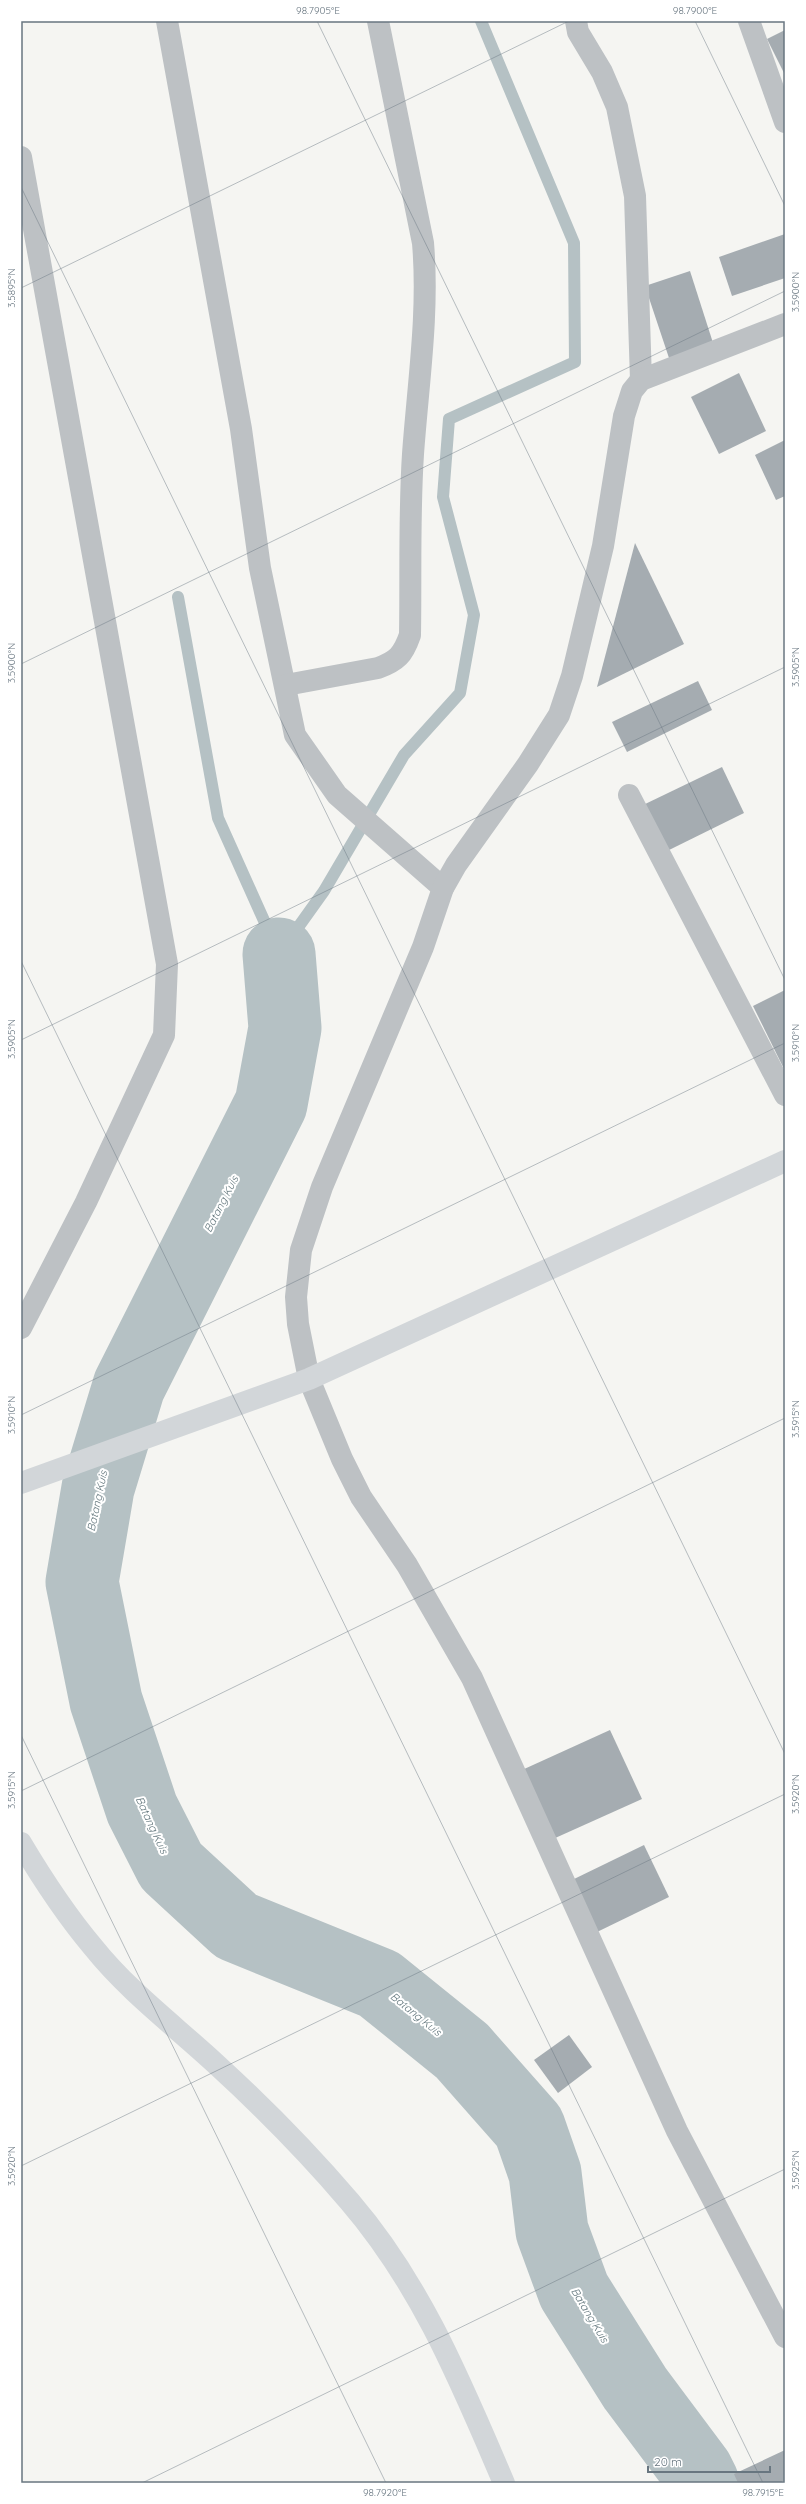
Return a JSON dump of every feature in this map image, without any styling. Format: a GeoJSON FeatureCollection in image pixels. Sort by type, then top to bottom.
{"type":"FeatureCollection","features":[{"type":"Feature","properties":{"kind":"street"},"geometry":{"type":"LineString","coordinates":[[167,21],[241,429],[262,576],[272,631],[286,685],[295,735],[337,795],[443,888]]}},
{"type":"Feature","properties":{"kind":"street"},"geometry":{"type":"LineString","coordinates":[[286,685],[378,668],[391,663],[404,651],[410,635],[413,456],[426,292],[425,265],[423,242],[378,21]]}},
{"type":"Feature","properties":{"kind":"street"},"geometry":{"type":"LineString","coordinates":[[576,21],[578,32],[602,72],[617,106],[635,196],[641,380]]}},
{"type":"Feature","properties":{"kind":"street"},"geometry":{"type":"LineString","coordinates":[[749,21],[785,122]]}},
{"type":"Feature","properties":{"kind":"street"},"geometry":{"type":"LineString","coordinates":[[21,157],[167,964],[164,1035],[86,1202],[21,1328]]}},
{"type":"Feature","properties":{"kind":"street"},"geometry":{"type":"LineString","coordinates":[[785,324],[641,380],[632,391],[624,416],[603,546],[572,676],[559,715],[528,764],[456,865],[443,888],[420,954],[322,1187],[300,1250],[296,1297],[309,1379],[322,1413],[361,1497],[407,1565],[472,1678],[677,2131],[785,2337]]}},
{"type":"Feature","properties":{"kind":"street"},"geometry":{"type":"LineString","coordinates":[[629,796],[785,1095]]}},
{"type":"Feature","properties":{"kind":"street"},"geometry":{"type":"LineString","coordinates":[[26,1482],[309,1379],[785,1161]]}},
{"type":"Feature","properties":{"kind":"street"},"geometry":{"type":"LineString","coordinates":[[21,1844],[46,1886],[94,1949],[154,2011],[216,2064],[278,2122],[351,2203],[404,2272],[448,2353],[504,2483]]}},
{"type":"Feature","properties":{"kind":"building"},"geometry":{"type":"Polygon","coordinates":[[[785,30],[785,75],[767,39],[785,30]]]}},
{"type":"Feature","properties":{"kind":"building"},"geometry":{"type":"Polygon","coordinates":[[[785,234],[785,278],[732,296],[719,257],[785,234]]]}},
{"type":"Feature","properties":{"kind":"building"},"geometry":{"type":"Polygon","coordinates":[[[690,271],[714,346],[670,361],[645,286],[690,271]]]}},
{"type":"Feature","properties":{"kind":"building"},"geometry":{"type":"Polygon","coordinates":[[[739,373],[766,431],[719,454],[691,397],[739,373]]]}},
{"type":"Feature","properties":{"kind":"building"},"geometry":{"type":"Polygon","coordinates":[[[785,440],[785,496],[776,500],[755,455],[785,440]]]}},
{"type":"Feature","properties":{"kind":"building"},"geometry":{"type":"Polygon","coordinates":[[[635,543],[684,644],[597,687],[635,543]]]}},
{"type":"Feature","properties":{"kind":"building"},"geometry":{"type":"Polygon","coordinates":[[[698,681],[712,710],[627,752],[612,722],[698,681]]]}},
{"type":"Feature","properties":{"kind":"building"},"geometry":{"type":"Polygon","coordinates":[[[722,767],[744,813],[663,853],[641,806],[722,767]]]}},
{"type":"Feature","properties":{"kind":"building"},"geometry":{"type":"Polygon","coordinates":[[[785,990],[785,1071],[753,1006],[785,990]]]}},
{"type":"Feature","properties":{"kind":"building"},"geometry":{"type":"Polygon","coordinates":[[[610,1730],[642,1799],[553,1839],[522,1770],[610,1730]]]}},
{"type":"Feature","properties":{"kind":"building"},"geometry":{"type":"Polygon","coordinates":[[[644,1845],[669,1897],[597,1932],[572,1880],[644,1845]]]}},
{"type":"Feature","properties":{"kind":"building"},"geometry":{"type":"Polygon","coordinates":[[[569,2035],[592,2067],[558,2093],[534,2060],[569,2035]]]}},
{"type":"Feature","properties":{"kind":"building"},"geometry":{"type":"Polygon","coordinates":[[[785,2450],[785,2480],[780,2483],[738,2483],[734,2474],[785,2450]]]}},
{"type":"Feature","properties":{"kind":"waterway"},"geometry":{"type":"LineString","coordinates":[[279,954],[324,891],[404,755],[460,693],[474,615],[443,497],[449,419],[575,362],[574,243],[481,21]]}},
{"type":"Feature","properties":{"kind":"waterway"},"geometry":{"type":"LineString","coordinates":[[178,597],[218,818],[279,954]]}},
{"type":"Feature","properties":{"kind":"waterway","name":"Batang Kuis"},"geometry":{"type":"LineString","coordinates":[[279,954],[285,1028],[271,1104],[129,1386],[98,1488],[82,1582],[106,1701],[142,1809],[171,1866],[236,1926],[379,1984],[462,2051],[529,2127],[545,2173],[552,2231],[574,2291],[635,2388],[697,2471],[703,2483]]}}]}
